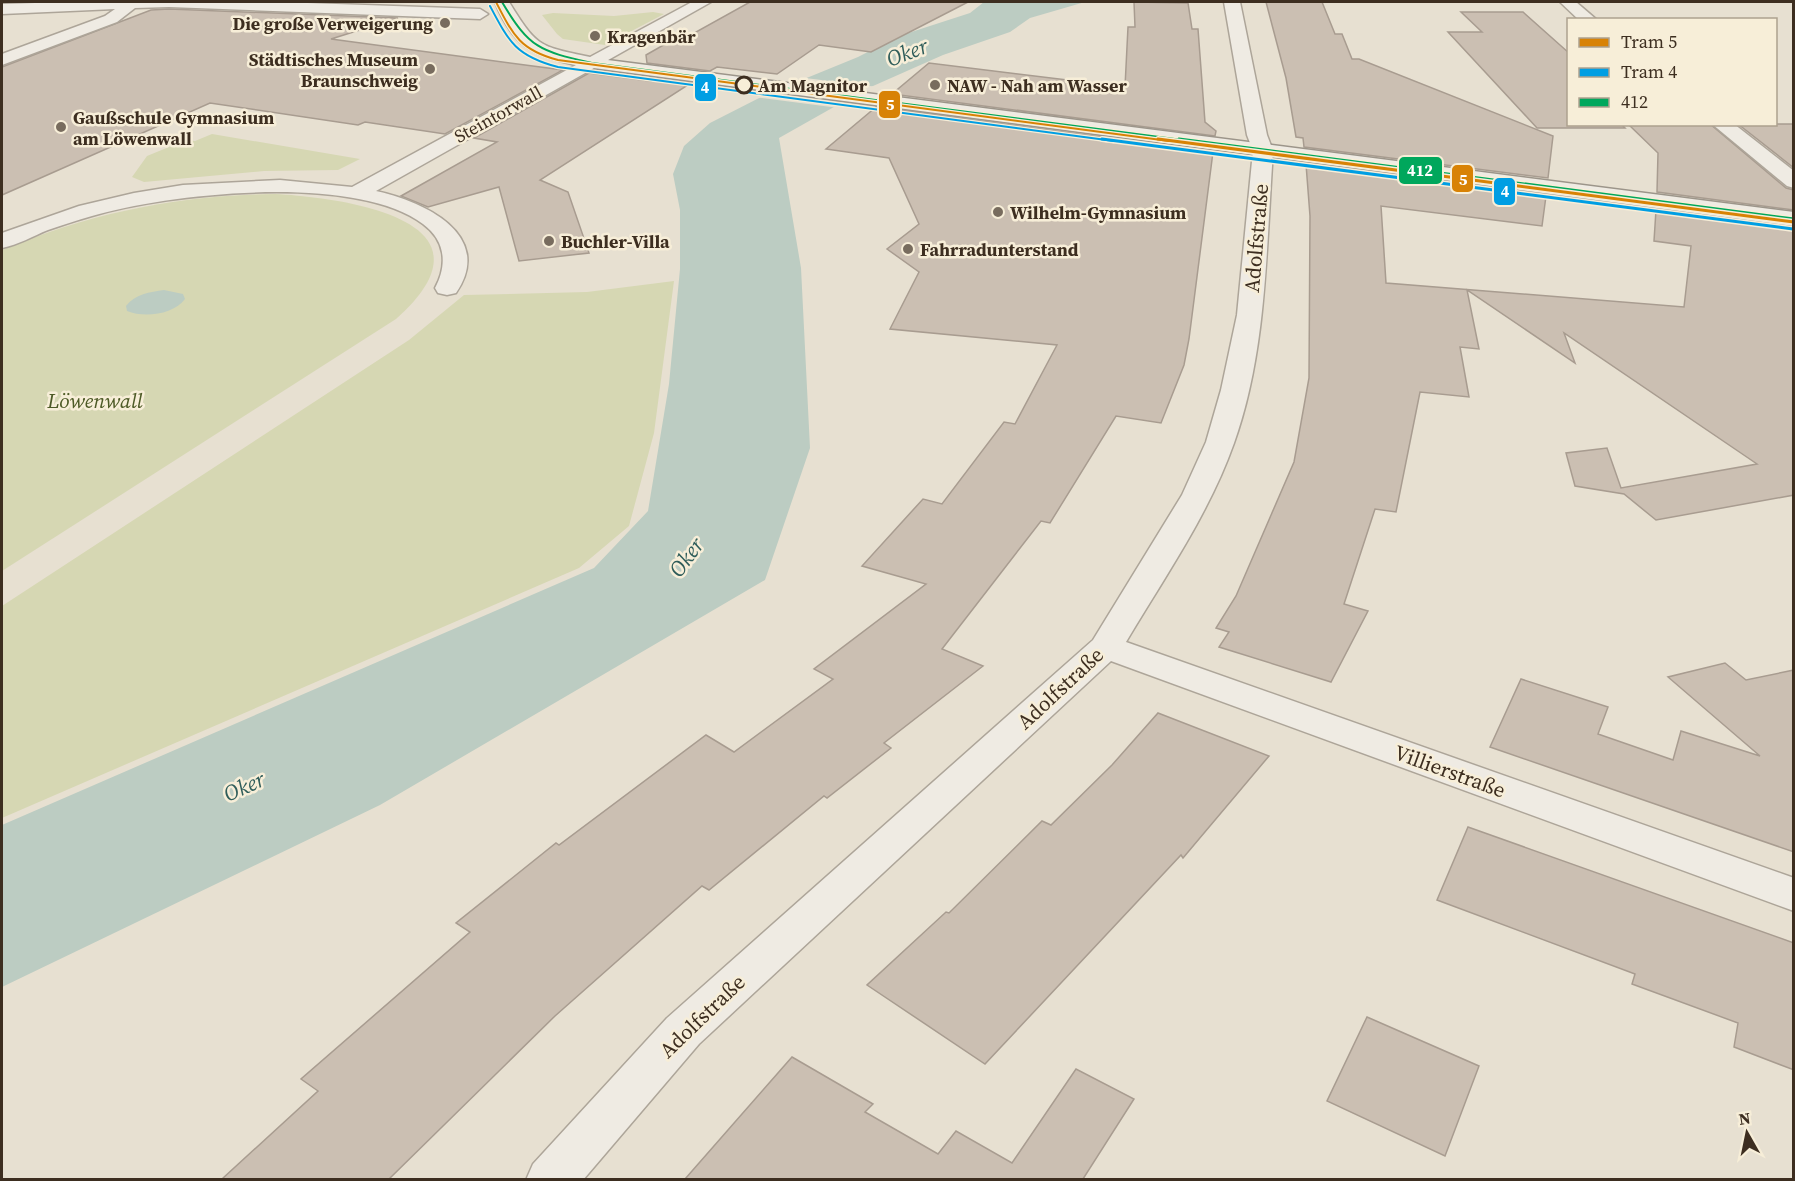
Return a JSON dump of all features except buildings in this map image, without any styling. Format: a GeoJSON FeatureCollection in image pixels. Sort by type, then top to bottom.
{"type":"FeatureCollection","features":[{"type":"Feature","properties":{"kind":"street"},"geometry":{"type":"LineString","coordinates":[[2,9],[170,2],[480,14]]}},
{"type":"Feature","properties":{"kind":"street"},"geometry":{"type":"LineString","coordinates":[[502,2],[519,32],[529,44],[554,54],[592,63],[1794,219]]}},
{"type":"Feature","properties":{"kind":"street","name":"Steintorwall"},"geometry":{"type":"LineString","coordinates":[[356,193],[703,2]]}},
{"type":"Feature","properties":{"kind":"street","name":"Adolfstraße"},"geometry":{"type":"LineString","coordinates":[[551,1179],[683,1031],[1106,647],[1192,505],[1220,442],[1236,390],[1249,315],[1263,151],[1257,135],[1232,2]]}},
{"type":"Feature","properties":{"kind":"street"},"geometry":{"type":"LineString","coordinates":[[1567,2],[1587,18]]}},
{"type":"Feature","properties":{"kind":"street"},"geometry":{"type":"LineString","coordinates":[[2,60],[111,19],[130,3]]}},
{"type":"Feature","properties":{"kind":"street"},"geometry":{"type":"LineString","coordinates":[[1724,126],[1794,182]]}},
{"type":"Feature","properties":{"kind":"street"},"geometry":{"type":"LineString","coordinates":[[2,241],[77,214],[132,201],[187,192],[259,186],[356,193],[406,206],[440,227],[451,239],[456,254],[455,269],[447,288]]}},
{"type":"Feature","properties":{"kind":"street","name":"Villierstraße"},"geometry":{"type":"LineString","coordinates":[[1106,647],[1794,895]]}},
{"type":"Feature","properties":{"kind":"green space"},"geometry":{"type":"Polygon","coordinates":[[[653,12],[664,14],[605,45],[563,39],[542,15],[553,13],[614,16],[653,12]]]}},
{"type":"Feature","properties":{"kind":"green space"},"geometry":{"type":"Polygon","coordinates":[[[212,134],[360,159],[338,170],[264,171],[144,182],[132,177],[147,156],[186,140],[195,141],[212,134]]]}},
{"type":"Feature","properties":{"kind":"green space","name":"Löwenwall"},"geometry":{"type":"Polygon","coordinates":[[[275,194],[340,201],[374,209],[404,221],[425,237],[434,259],[425,286],[396,319],[2,571],[2,250],[68,226],[136,208],[204,198],[275,194]]]}},
{"type":"Feature","properties":{"kind":"green space"},"geometry":{"type":"Polygon","coordinates":[[[674,281],[654,433],[629,526],[579,568],[2,818],[2,606],[409,340],[464,295],[587,292],[674,281]]]}},
{"type":"Feature","properties":{"kind":"water","name":"Oker"},"geometry":{"type":"Polygon","coordinates":[[[984,2],[1085,2],[1030,18],[1010,32],[943,55],[864,90],[779,138],[801,268],[810,448],[765,580],[380,805],[2,987],[2,825],[594,568],[648,511],[669,384],[680,269],[680,210],[673,174],[684,146],[710,123],[765,95],[858,57],[899,36],[970,13],[984,2]]]}},
{"type":"Feature","properties":{"kind":"water"},"geometry":{"type":"Polygon","coordinates":[[[164,290],[183,294],[185,299],[173,309],[158,314],[127,311],[126,306],[138,296],[164,290]]]}},
{"type":"Feature","properties":{"kind":"pier"},"geometry":{"type":"Polygon","coordinates":[[[797,77],[878,87],[839,108],[754,97],[797,77]]]}},
{"type":"Feature","properties":{"kind":"tram line","name":"5"},"geometry":{"type":"LineString","coordinates":[[496,2],[511,32],[521,43],[538,54],[568,62],[1794,222]]}},
{"type":"Feature","properties":{"kind":"tram line","name":"4"},"geometry":{"type":"LineString","coordinates":[[490,6],[507,39],[521,53],[539,61],[578,71],[1793,229]]}},
{"type":"Feature","properties":{"kind":"transit line","name":"412"},"geometry":{"type":"LineString","coordinates":[[502,2],[521,32],[537,47],[546,52],[592,63],[1794,219]]}},
{"type":"Feature","properties":{"kind":"place","name":"Die große Verweigerung"},"geometry":{"type":"Point","coordinates":[445,23]}},
{"type":"Feature","properties":{"kind":"place","name":"Kragenbär"},"geometry":{"type":"Point","coordinates":[595,36]}},
{"type":"Feature","properties":{"kind":"place","name":"Städtisches Museum Braunschweig"},"geometry":{"type":"Point","coordinates":[430,69]}},
{"type":"Feature","properties":{"kind":"place","name":"Am Magnitor"},"geometry":{"type":"Point","coordinates":[744,85]}},
{"type":"Feature","properties":{"kind":"place","name":"NAW - Nah am Wasser"},"geometry":{"type":"Point","coordinates":[935,85]}},
{"type":"Feature","properties":{"kind":"place","name":"Gaußschule Gymnasium am Löwenwall"},"geometry":{"type":"Point","coordinates":[61,127]}},
{"type":"Feature","properties":{"kind":"place","name":"Wilhelm-Gymnasium"},"geometry":{"type":"Point","coordinates":[998,212]}},
{"type":"Feature","properties":{"kind":"place","name":"Buchler-Villa"},"geometry":{"type":"Point","coordinates":[549,241]}},
{"type":"Feature","properties":{"kind":"place","name":"Fahrradunterstand"},"geometry":{"type":"Point","coordinates":[908,249]}}]}
